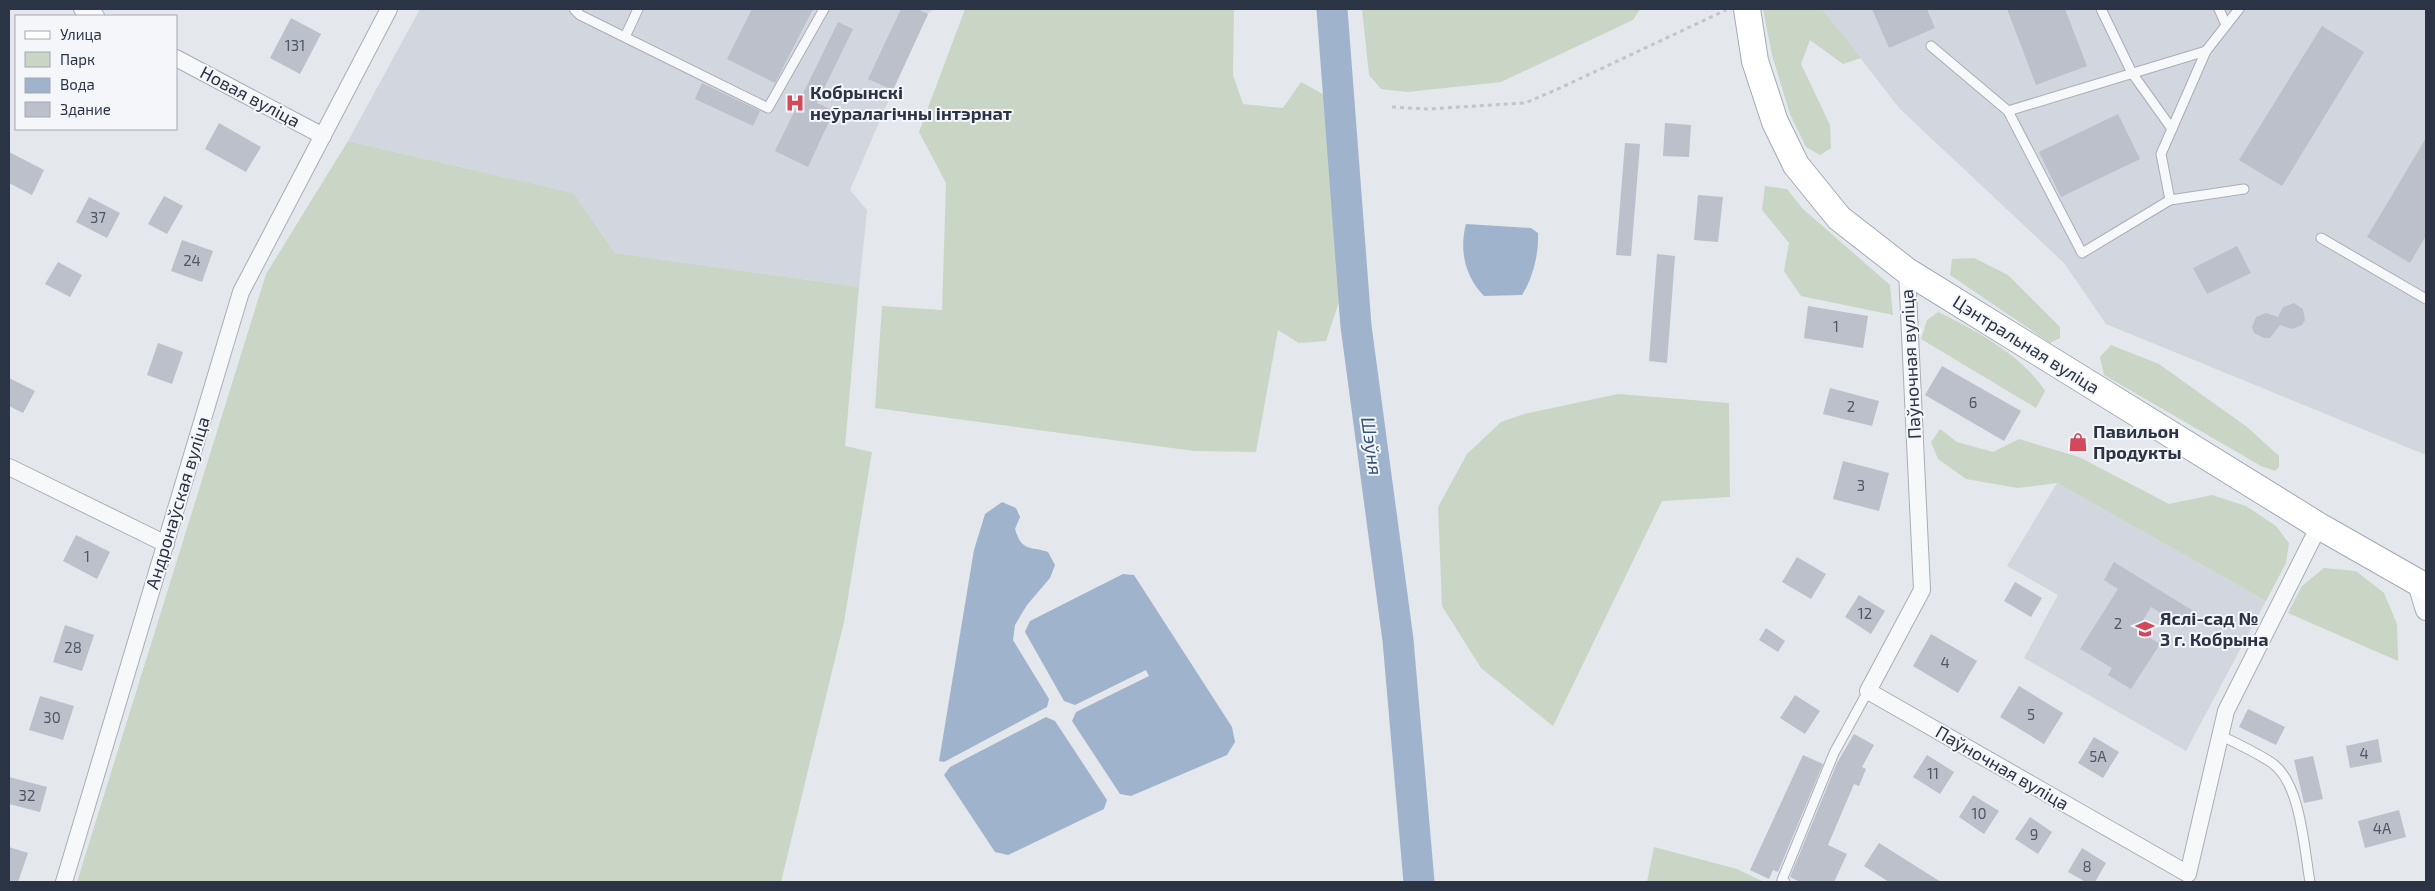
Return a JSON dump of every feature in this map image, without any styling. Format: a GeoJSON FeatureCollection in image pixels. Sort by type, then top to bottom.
{"type":"FeatureCollection","features":[{"type":"Feature","properties":{"kind":"main road","name":"Цэнтральная вуліца"},"geometry":{"type":"LineString","coordinates":[[1747,9],[1755,61],[1775,122],[1796,165],[1839,218],[1907,271],[2319,526],[2422,586]]}},
{"type":"Feature","properties":{"kind":"street"},"geometry":{"type":"LineString","coordinates":[[82,9],[94,15]]}},
{"type":"Feature","properties":{"kind":"street"},"geometry":{"type":"LineString","coordinates":[[324,136],[389,9]]}},
{"type":"Feature","properties":{"kind":"street","name":"Новая вуліца"},"geometry":{"type":"LineString","coordinates":[[178,59],[324,136]]}},
{"type":"Feature","properties":{"kind":"street","name":"Андронаўская вуліца"},"geometry":{"type":"LineString","coordinates":[[64,882],[241,292],[324,136]]}},
{"type":"Feature","properties":{"kind":"street","name":"Паўночная вуліца"},"geometry":{"type":"LineString","coordinates":[[1907,271],[1922,590],[1868,691],[2188,874],[2226,712],[2319,526]]}},
{"type":"Feature","properties":{"kind":"street"},"geometry":{"type":"LineString","coordinates":[[9,467],[166,544]]}},
{"type":"Feature","properties":{"kind":"street","name":"Цэнтральная вуліца"},"geometry":{"type":"LineString","coordinates":[[2422,586],[2426,610]]}},
{"type":"Feature","properties":{"kind":"lane"},"geometry":{"type":"LineString","coordinates":[[574,9],[580,15],[768,108],[824,9]]}},
{"type":"Feature","properties":{"kind":"lane"},"geometry":{"type":"LineString","coordinates":[[624,37],[638,9]]}},
{"type":"Feature","properties":{"kind":"lane"},"geometry":{"type":"LineString","coordinates":[[2101,9],[2132,73],[2172,129]]}},
{"type":"Feature","properties":{"kind":"lane"},"geometry":{"type":"LineString","coordinates":[[2218,9],[2226,26]]}},
{"type":"Feature","properties":{"kind":"lane"},"geometry":{"type":"LineString","coordinates":[[2170,200],[2161,154],[2206,51],[2239,9]]}},
{"type":"Feature","properties":{"kind":"lane"},"geometry":{"type":"LineString","coordinates":[[1931,46],[2008,110],[2082,253],[2170,200],[2244,189]]}},
{"type":"Feature","properties":{"kind":"lane"},"geometry":{"type":"LineString","coordinates":[[2008,110],[2206,51]]}},
{"type":"Feature","properties":{"kind":"lane"},"geometry":{"type":"LineString","coordinates":[[2321,238],[2426,299]]}},
{"type":"Feature","properties":{"kind":"lane"},"geometry":{"type":"LineString","coordinates":[[1785,882],[1782,880],[1834,753],[1868,691]]}},
{"type":"Feature","properties":{"kind":"lane"},"geometry":{"type":"LineString","coordinates":[[2220,736],[2273,764],[2288,780],[2298,813],[2310,882]]}},
{"type":"Feature","properties":{"kind":"path"},"geometry":{"type":"LineString","coordinates":[[1392,107],[1427,109],[1525,103],[1558,90],[1729,9]]}},
{"type":"Feature","properties":{"kind":"shaded area"},"geometry":{"type":"Polygon","coordinates":[[[420,9],[934,9],[928,14],[850,190],[867,210],[859,287],[615,253],[572,193],[348,141],[420,9]]]}},
{"type":"Feature","properties":{"kind":"shaded area"},"geometry":{"type":"Polygon","coordinates":[[[1822,9],[2426,9],[2426,455],[2106,324],[2064,263],[1900,109],[1822,9]]]}},
{"type":"Feature","properties":{"kind":"shaded area","name":"Яслі-сад № 3 г. Кобрына"},"geometry":{"type":"Polygon","coordinates":[[[2057,483],[2266,601],[2186,751],[2024,658],[2058,595],[2007,566],[2057,483]]]}},
{"type":"Feature","properties":{"kind":"green space"},"geometry":{"type":"Polygon","coordinates":[[[965,9],[1234,9],[1233,75],[1243,104],[1283,108],[1301,82],[1328,97],[1339,302],[1326,341],[1299,343],[1278,330],[1256,452],[1194,451],[875,408],[882,306],[942,310],[946,183],[919,132],[965,9]]]}},
{"type":"Feature","properties":{"kind":"green space"},"geometry":{"type":"Polygon","coordinates":[[[1362,9],[1640,9],[1633,20],[1501,82],[1407,92],[1381,89],[1369,75],[1362,9]]]}},
{"type":"Feature","properties":{"kind":"green space"},"geometry":{"type":"Polygon","coordinates":[[[1763,9],[1822,9],[1861,58],[1843,64],[1810,40],[1801,64],[1830,125],[1831,148],[1820,155],[1806,147],[1790,114],[1772,55],[1763,9]]]}},
{"type":"Feature","properties":{"kind":"green space"},"geometry":{"type":"Polygon","coordinates":[[[348,141],[573,193],[615,253],[859,287],[845,446],[872,452],[844,622],[781,882],[77,882],[266,274],[348,141]]]}},
{"type":"Feature","properties":{"kind":"green space"},"geometry":{"type":"Polygon","coordinates":[[[1765,186],[1787,189],[1803,209],[1890,285],[1893,315],[1801,296],[1784,271],[1789,243],[1762,210],[1765,186]]]}},
{"type":"Feature","properties":{"kind":"green space"},"geometry":{"type":"Polygon","coordinates":[[[1974,258],[2008,275],[2060,327],[2060,338],[2050,343],[1950,275],[1952,259],[1974,258]]]}},
{"type":"Feature","properties":{"kind":"green space"},"geometry":{"type":"Polygon","coordinates":[[[1938,312],[1997,345],[2024,367],[2045,391],[2036,408],[1921,339],[1927,320],[1938,312]]]}},
{"type":"Feature","properties":{"kind":"green space"},"geometry":{"type":"Polygon","coordinates":[[[2111,345],[2159,364],[2247,427],[2279,456],[2279,467],[2275,471],[2261,466],[2104,375],[2100,357],[2111,345]]]}},
{"type":"Feature","properties":{"kind":"green space"},"geometry":{"type":"Polygon","coordinates":[[[1618,394],[1729,403],[1730,497],[1662,501],[1553,726],[1481,668],[1442,606],[1438,507],[1467,454],[1501,422],[1524,414],[1618,394]]]}},
{"type":"Feature","properties":{"kind":"green space"},"geometry":{"type":"Polygon","coordinates":[[[1940,429],[1957,442],[1993,452],[2019,439],[2079,457],[2169,504],[2212,495],[2246,506],[2276,526],[2289,543],[2286,563],[2266,601],[2057,483],[2018,488],[1966,479],[1938,459],[1931,442],[1940,429]]]}},
{"type":"Feature","properties":{"kind":"green space"},"geometry":{"type":"Polygon","coordinates":[[[2324,568],[2356,571],[2384,593],[2397,624],[2398,661],[2288,613],[2302,586],[2324,568]]]}},
{"type":"Feature","properties":{"kind":"green space"},"geometry":{"type":"Polygon","coordinates":[[[1654,847],[1737,869],[1764,882],[1647,882],[1654,847]]]}},
{"type":"Feature","properties":{"kind":"water"},"geometry":{"type":"Polygon","coordinates":[[[1466,224],[1531,228],[1538,233],[1535,265],[1522,295],[1484,296],[1477,289],[1465,263],[1463,244],[1466,224]]]}},
{"type":"Feature","properties":{"kind":"water"},"geometry":{"type":"Polygon","coordinates":[[[1002,502],[1016,508],[1020,517],[1015,529],[1020,541],[1027,547],[1048,552],[1055,565],[1050,578],[1027,605],[1015,625],[1013,640],[1049,699],[1047,707],[944,762],[939,761],[974,550],[985,514],[1002,502]]]}},
{"type":"Feature","properties":{"kind":"water"},"geometry":{"type":"Polygon","coordinates":[[[1123,574],[1134,575],[1232,727],[1235,742],[1227,755],[1131,796],[1120,794],[1072,721],[1076,712],[1149,676],[1146,670],[1075,705],[1064,701],[1025,632],[1030,621],[1123,574]]]}},
{"type":"Feature","properties":{"kind":"water"},"geometry":{"type":"Polygon","coordinates":[[[1046,717],[1055,721],[1107,800],[1104,809],[1008,855],[995,852],[944,775],[950,767],[1046,717]]]}},
{"type":"Feature","properties":{"kind":"building"},"geometry":{"type":"Polygon","coordinates":[[[752,9],[813,9],[775,83],[727,59],[752,9]]]}},
{"type":"Feature","properties":{"kind":"building"},"geometry":{"type":"Polygon","coordinates":[[[901,9],[917,9],[928,14],[893,90],[868,79],[901,9]]]}},
{"type":"Feature","properties":{"kind":"building"},"geometry":{"type":"Polygon","coordinates":[[[1872,9],[1927,9],[1935,28],[1889,48],[1872,9]]]}},
{"type":"Feature","properties":{"kind":"building"},"geometry":{"type":"Polygon","coordinates":[[[2007,9],[2065,9],[2087,66],[2036,85],[2007,9]]]}},
{"type":"Feature","properties":{"kind":"building"},"geometry":{"type":"Polygon","coordinates":[[[291,18],[321,34],[300,74],[270,58],[291,18]]]}},
{"type":"Feature","properties":{"kind":"building"},"geometry":{"type":"Polygon","coordinates":[[[838,22],[853,29],[817,103],[834,111],[808,167],[775,151],[838,22]]]}},
{"type":"Feature","properties":{"kind":"building"},"geometry":{"type":"Polygon","coordinates":[[[2322,26],[2364,52],[2282,186],[2239,160],[2322,26]]]}},
{"type":"Feature","properties":{"kind":"building"},"geometry":{"type":"Polygon","coordinates":[[[702,83],[760,111],[753,126],[695,99],[702,83]]]}},
{"type":"Feature","properties":{"kind":"building"},"geometry":{"type":"Polygon","coordinates":[[[2118,114],[2140,159],[2061,197],[2039,152],[2118,114]]]}},
{"type":"Feature","properties":{"kind":"building"},"geometry":{"type":"Polygon","coordinates":[[[219,123],[261,147],[246,172],[205,149],[219,123]]]}},
{"type":"Feature","properties":{"kind":"building"},"geometry":{"type":"Polygon","coordinates":[[[1665,123],[1691,125],[1689,157],[1663,156],[1665,123]]]}},
{"type":"Feature","properties":{"kind":"building"},"geometry":{"type":"Polygon","coordinates":[[[2426,138],[2426,236],[2410,263],[2367,237],[2426,138]]]}},
{"type":"Feature","properties":{"kind":"building"},"geometry":{"type":"Polygon","coordinates":[[[1625,143],[1640,144],[1631,256],[1616,255],[1625,143]]]}},
{"type":"Feature","properties":{"kind":"building"},"geometry":{"type":"Polygon","coordinates":[[[9,152],[44,170],[32,195],[9,183],[9,152]]]}},
{"type":"Feature","properties":{"kind":"building"},"geometry":{"type":"Polygon","coordinates":[[[1698,195],[1723,197],[1718,242],[1694,240],[1698,195]]]}},
{"type":"Feature","properties":{"kind":"building"},"geometry":{"type":"Polygon","coordinates":[[[164,196],[183,206],[167,234],[148,224],[164,196]]]}},
{"type":"Feature","properties":{"kind":"building"},"geometry":{"type":"Polygon","coordinates":[[[89,197],[120,213],[107,238],[76,222],[89,197]]]}},
{"type":"Feature","properties":{"kind":"building"},"geometry":{"type":"Polygon","coordinates":[[[182,240],[213,251],[202,282],[171,271],[182,240]]]}},
{"type":"Feature","properties":{"kind":"building"},"geometry":{"type":"Polygon","coordinates":[[[2237,246],[2251,273],[2207,294],[2193,268],[2237,246]]]}},
{"type":"Feature","properties":{"kind":"building"},"geometry":{"type":"Polygon","coordinates":[[[1657,254],[1675,256],[1667,363],[1649,361],[1657,254]]]}},
{"type":"Feature","properties":{"kind":"building"},"geometry":{"type":"Polygon","coordinates":[[[58,262],[82,275],[70,297],[45,284],[58,262]]]}},
{"type":"Feature","properties":{"kind":"building"},"geometry":{"type":"Polygon","coordinates":[[[2294,303],[2303,309],[2305,320],[2302,325],[2292,329],[2280,325],[2270,338],[2264,338],[2254,333],[2252,327],[2256,317],[2266,313],[2278,317],[2283,307],[2294,303]]]}},
{"type":"Feature","properties":{"kind":"building"},"geometry":{"type":"Polygon","coordinates":[[[1808,306],[1868,316],[1863,348],[1804,338],[1808,306]]]}},
{"type":"Feature","properties":{"kind":"building"},"geometry":{"type":"Polygon","coordinates":[[[158,343],[183,352],[172,384],[147,375],[158,343]]]}},
{"type":"Feature","properties":{"kind":"building"},"geometry":{"type":"Polygon","coordinates":[[[1942,366],[2021,411],[2004,441],[1925,395],[1942,366]]]}},
{"type":"Feature","properties":{"kind":"building"},"geometry":{"type":"Polygon","coordinates":[[[9,378],[35,391],[23,413],[9,406],[9,378]]]}},
{"type":"Feature","properties":{"kind":"building"},"geometry":{"type":"Polygon","coordinates":[[[1830,388],[1879,401],[1872,426],[1823,414],[1830,388]]]}},
{"type":"Feature","properties":{"kind":"building"},"geometry":{"type":"Polygon","coordinates":[[[1843,461],[1889,473],[1879,511],[1833,499],[1843,461]]]}},
{"type":"Feature","properties":{"kind":"building"},"geometry":{"type":"Polygon","coordinates":[[[76,535],[110,552],[97,579],[63,561],[76,535]]]}},
{"type":"Feature","properties":{"kind":"building"},"geometry":{"type":"Polygon","coordinates":[[[1797,557],[1826,574],[1811,599],[1782,582],[1797,557]]]}},
{"type":"Feature","properties":{"kind":"building"},"geometry":{"type":"Polygon","coordinates":[[[2114,562],[2195,612],[2185,628],[2151,607],[2137,630],[2160,644],[2131,689],[2108,675],[2112,668],[2080,649],[2118,589],[2104,580],[2114,562]]]}},
{"type":"Feature","properties":{"kind":"building"},"geometry":{"type":"Polygon","coordinates":[[[2015,582],[2042,598],[2031,617],[2004,601],[2015,582]]]}},
{"type":"Feature","properties":{"kind":"building"},"geometry":{"type":"Polygon","coordinates":[[[1859,595],[1885,611],[1871,634],[1845,617],[1859,595]]]}},
{"type":"Feature","properties":{"kind":"building"},"geometry":{"type":"Polygon","coordinates":[[[65,625],[94,635],[82,671],[53,662],[65,625]]]}},
{"type":"Feature","properties":{"kind":"building"},"geometry":{"type":"Polygon","coordinates":[[[1766,628],[1785,641],[1778,652],[1759,640],[1766,628]]]}},
{"type":"Feature","properties":{"kind":"building"},"geometry":{"type":"Polygon","coordinates":[[[1931,634],[1977,661],[1958,693],[1913,666],[1931,634]]]}},
{"type":"Feature","properties":{"kind":"building"},"geometry":{"type":"Polygon","coordinates":[[[2019,686],[2063,713],[2044,744],[2000,717],[2019,686]]]}},
{"type":"Feature","properties":{"kind":"building"},"geometry":{"type":"Polygon","coordinates":[[[1795,695],[1820,711],[1805,734],[1780,718],[1795,695]]]}},
{"type":"Feature","properties":{"kind":"building"},"geometry":{"type":"Polygon","coordinates":[[[40,696],[74,706],[63,740],[29,730],[40,696]]]}},
{"type":"Feature","properties":{"kind":"building"},"geometry":{"type":"Polygon","coordinates":[[[2248,709],[2285,727],[2276,745],[2239,727],[2248,709]]]}},
{"type":"Feature","properties":{"kind":"building"},"geometry":{"type":"Polygon","coordinates":[[[1854,734],[1874,745],[1862,767],[1866,769],[1859,786],[1854,784],[1828,845],[1847,854],[1834,882],[1800,882],[1790,877],[1837,763],[1854,734]]]}},
{"type":"Feature","properties":{"kind":"building"},"geometry":{"type":"Polygon","coordinates":[[[2094,737],[2119,752],[2103,778],[2078,763],[2094,737]]]}},
{"type":"Feature","properties":{"kind":"building"},"geometry":{"type":"Polygon","coordinates":[[[2378,739],[2382,762],[2350,768],[2346,746],[2378,739]]]}},
{"type":"Feature","properties":{"kind":"building"},"geometry":{"type":"Polygon","coordinates":[[[1803,755],[1823,764],[1778,872],[1773,870],[1769,879],[1750,870],[1803,755]]]}},
{"type":"Feature","properties":{"kind":"building"},"geometry":{"type":"Polygon","coordinates":[[[1927,755],[1954,772],[1940,794],[1913,777],[1927,755]]]}},
{"type":"Feature","properties":{"kind":"building"},"geometry":{"type":"Polygon","coordinates":[[[2313,756],[2323,799],[2304,803],[2294,760],[2313,756]]]}},
{"type":"Feature","properties":{"kind":"building"},"geometry":{"type":"Polygon","coordinates":[[[9,777],[47,787],[40,812],[9,804],[9,777]]]}},
{"type":"Feature","properties":{"kind":"building"},"geometry":{"type":"Polygon","coordinates":[[[1973,795],[1999,811],[1984,834],[1959,817],[1973,795]]]}},
{"type":"Feature","properties":{"kind":"building"},"geometry":{"type":"Polygon","coordinates":[[[2399,810],[2406,837],[2365,848],[2358,821],[2399,810]]]}},
{"type":"Feature","properties":{"kind":"building"},"geometry":{"type":"Polygon","coordinates":[[[2030,817],[2052,832],[2038,854],[2015,839],[2030,817]]]}},
{"type":"Feature","properties":{"kind":"building"},"geometry":{"type":"Polygon","coordinates":[[[1879,843],[1941,882],[1889,882],[1864,866],[1879,843]]]}},
{"type":"Feature","properties":{"kind":"building"},"geometry":{"type":"Polygon","coordinates":[[[9,847],[28,853],[18,882],[9,882],[9,847]]]}},
{"type":"Feature","properties":{"kind":"building"},"geometry":{"type":"Polygon","coordinates":[[[2082,848],[2106,863],[2095,882],[2086,882],[2068,872],[2082,848]]]}},
{"type":"Feature","properties":{"kind":"waterway","name":"Шэўня"},"geometry":{"type":"LineString","coordinates":[[1332,9],[1356,326],[1398,640],[1419,882]]}},
{"type":"Feature","properties":{"kind":"place","name":"Кобрынскі неўралагічны інтэрнат"},"geometry":{"type":"Point","coordinates":[795,103]}},
{"type":"Feature","properties":{"kind":"place","name":"Павильон Продукты"},"geometry":{"type":"Point","coordinates":[2078,442]}},
{"type":"Feature","properties":{"kind":"place","name":"Яслі-сад № 3 г. Кобрына"},"geometry":{"type":"Point","coordinates":[2145,629]}}]}
